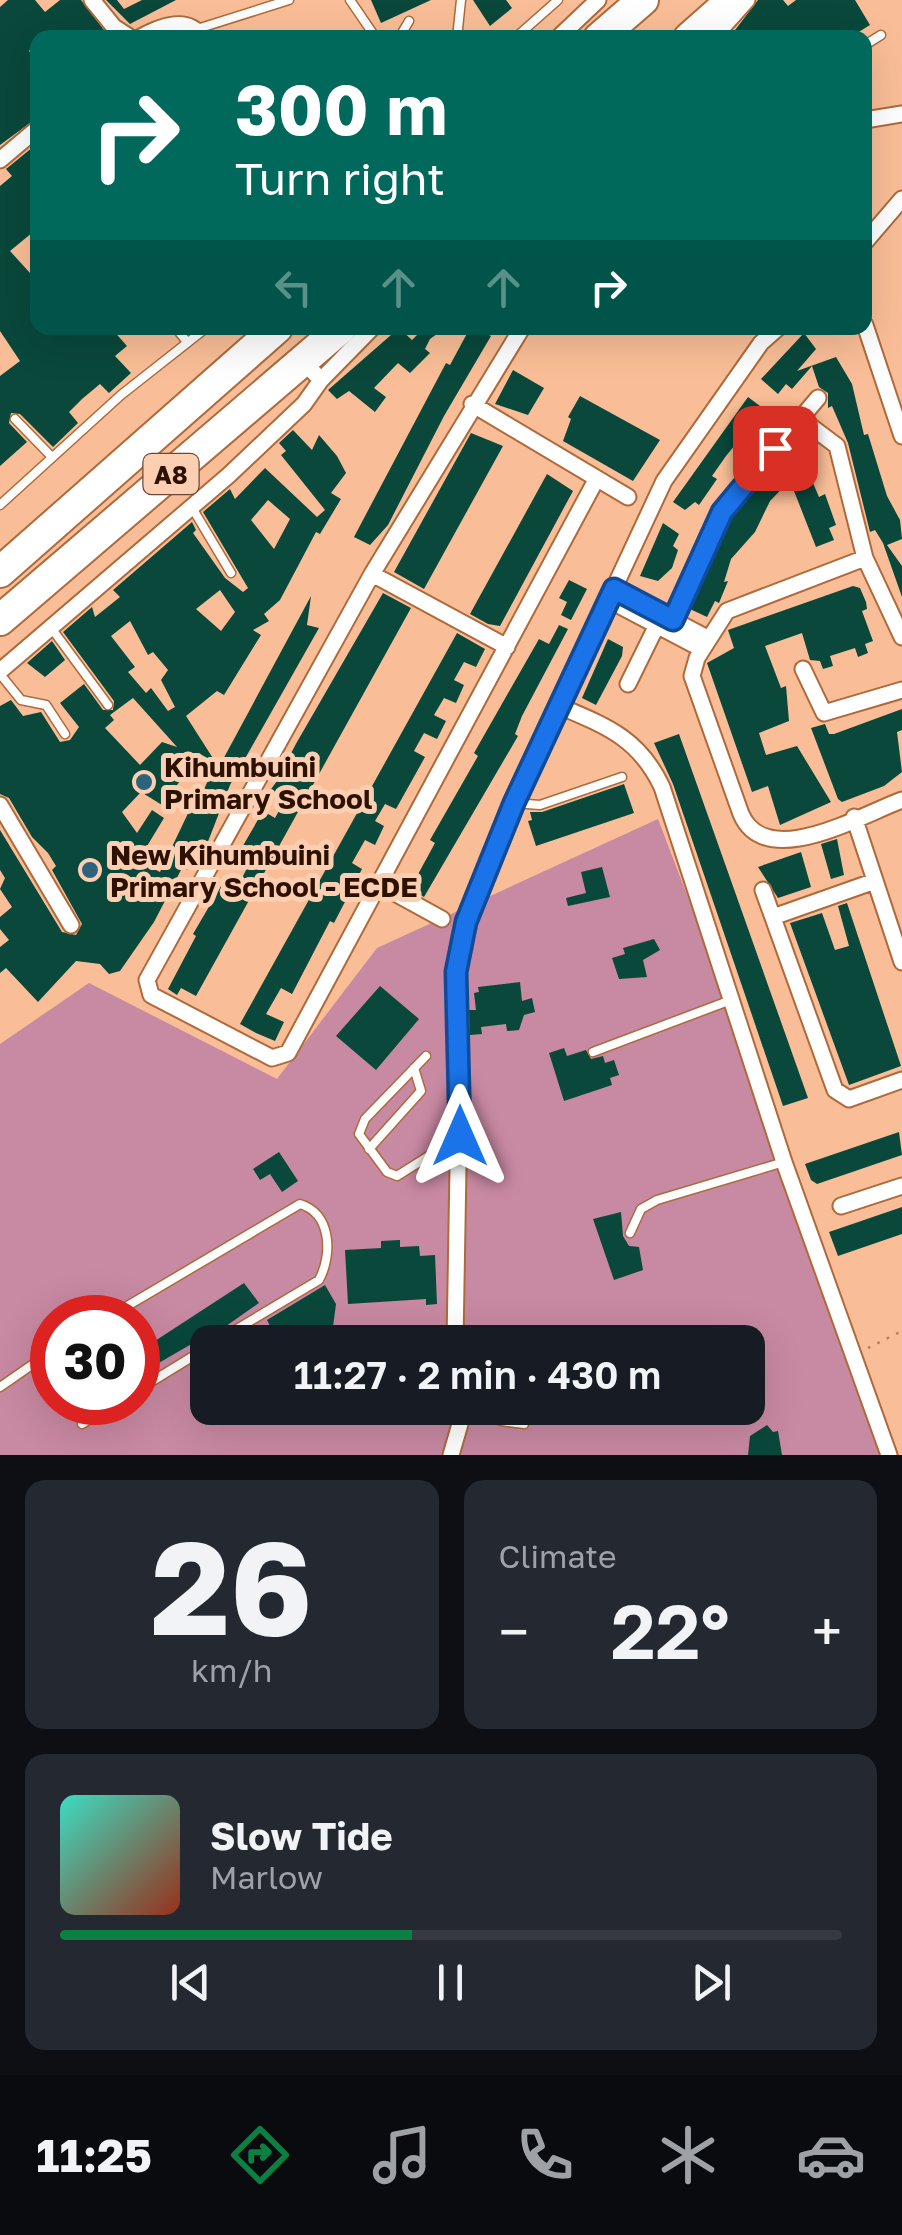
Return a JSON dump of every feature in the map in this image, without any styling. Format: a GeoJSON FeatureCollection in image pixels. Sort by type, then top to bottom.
{"type":"FeatureCollection","features":[{"type":"Feature","properties":{"kind":"highway"},"geometry":{"type":"LineString","coordinates":[[608,30],[643,0]]}},
{"type":"Feature","properties":{"kind":"highway"},"geometry":{"type":"LineString","coordinates":[[698,30],[732,0]]}},
{"type":"Feature","properties":{"kind":"highway","name":"A8"},"geometry":{"type":"LineString","coordinates":[[0,572],[269,335]]}},
{"type":"Feature","properties":{"kind":"highway","name":"A8"},"geometry":{"type":"LineString","coordinates":[[0,620],[60,568],[312,370],[335,335]]}},
{"type":"Feature","properties":{"kind":"highway"},"geometry":{"type":"LineString","coordinates":[[36,540],[60,568]]}},
{"type":"Feature","properties":{"kind":"street"},"geometry":{"type":"LineString","coordinates":[[92,0],[119,30]]}},
{"type":"Feature","properties":{"kind":"street"},"geometry":{"type":"LineString","coordinates":[[566,30],[598,0]]}},
{"type":"Feature","properties":{"kind":"street"},"geometry":{"type":"LineString","coordinates":[[720,30],[747,0]]}},
{"type":"Feature","properties":{"kind":"street"},"geometry":{"type":"LineString","coordinates":[[163,30],[180,24],[192,30]]}},
{"type":"Feature","properties":{"kind":"street"},"geometry":{"type":"LineString","coordinates":[[872,119],[902,114]]}},
{"type":"Feature","properties":{"kind":"street"},"geometry":{"type":"LineString","coordinates":[[0,160],[30,135]]}},
{"type":"Feature","properties":{"kind":"street"},"geometry":{"type":"LineString","coordinates":[[872,234],[902,199]]}},
{"type":"Feature","properties":{"kind":"street"},"geometry":{"type":"LineString","coordinates":[[0,673],[304,404],[312,370],[362,335]]}},
{"type":"Feature","properties":{"kind":"street"},"geometry":{"type":"LineString","coordinates":[[517,335],[372,574],[147,980],[151,995],[272,1058],[288,1053],[596,480]]}},
{"type":"Feature","properties":{"kind":"street"},"geometry":{"type":"LineString","coordinates":[[455,1325],[459,949],[514,803],[664,481],[770,335]]}},
{"type":"Feature","properties":{"kind":"street"},"geometry":{"type":"LineString","coordinates":[[868,335],[902,436]]}},
{"type":"Feature","properties":{"kind":"street"},"geometry":{"type":"LineString","coordinates":[[628,684],[665,623],[722,512],[818,398]]}},
{"type":"Feature","properties":{"kind":"street"},"geometry":{"type":"LineString","coordinates":[[472,404],[628,497]]}},
{"type":"Feature","properties":{"kind":"street"},"geometry":{"type":"LineString","coordinates":[[801,419],[837,446],[865,558],[902,638]]}},
{"type":"Feature","properties":{"kind":"street"},"geometry":{"type":"LineString","coordinates":[[865,558],[734,607],[706,644],[692,676],[750,828],[764,838],[785,843],[902,800]]}},
{"type":"Feature","properties":{"kind":"street"},"geometry":{"type":"LineString","coordinates":[[372,574],[507,647]]}},
{"type":"Feature","properties":{"kind":"street"},"geometry":{"type":"LineString","coordinates":[[612,594],[706,644]]}},
{"type":"Feature","properties":{"kind":"street"},"geometry":{"type":"LineString","coordinates":[[803,669],[824,713],[902,690]]}},
{"type":"Feature","properties":{"kind":"street"},"geometry":{"type":"LineString","coordinates":[[560,706],[621,732],[648,759],[662,787],[784,1162],[889,1455]]}},
{"type":"Feature","properties":{"kind":"street"},"geometry":{"type":"LineString","coordinates":[[0,805],[71,925]]}},
{"type":"Feature","properties":{"kind":"street"},"geometry":{"type":"LineString","coordinates":[[854,817],[902,962]]}},
{"type":"Feature","properties":{"kind":"street"},"geometry":{"type":"LineString","coordinates":[[773,917],[875,880]]}},
{"type":"Feature","properties":{"kind":"street"},"geometry":{"type":"LineString","coordinates":[[380,885],[442,919]]}},
{"type":"Feature","properties":{"kind":"street"},"geometry":{"type":"LineString","coordinates":[[764,890],[835,1090],[849,1099],[902,1080]]}},
{"type":"Feature","properties":{"kind":"street"},"geometry":{"type":"LineString","coordinates":[[841,1206],[902,1186]]}},
{"type":"Feature","properties":{"kind":"street"},"geometry":{"type":"LineString","coordinates":[[451,1455],[460,1425]]}},
{"type":"Feature","properties":{"kind":"lane"},"geometry":{"type":"LineString","coordinates":[[211,30],[290,0]]}},
{"type":"Feature","properties":{"kind":"lane"},"geometry":{"type":"LineString","coordinates":[[350,0],[371,30]]}},
{"type":"Feature","properties":{"kind":"lane"},"geometry":{"type":"LineString","coordinates":[[458,30],[461,0]]}},
{"type":"Feature","properties":{"kind":"lane"},"geometry":{"type":"LineString","coordinates":[[524,30],[558,0]]}},
{"type":"Feature","properties":{"kind":"lane"},"geometry":{"type":"LineString","coordinates":[[403,30],[408,20]]}},
{"type":"Feature","properties":{"kind":"lane"},"geometry":{"type":"LineString","coordinates":[[872,41],[882,35]]}},
{"type":"Feature","properties":{"kind":"lane"},"geometry":{"type":"LineString","coordinates":[[182,335],[187,342]]}},
{"type":"Feature","properties":{"kind":"lane"},"geometry":{"type":"LineString","coordinates":[[0,505],[51,456],[196,335]]}},
{"type":"Feature","properties":{"kind":"lane"},"geometry":{"type":"LineString","coordinates":[[15,419],[51,456]]}},
{"type":"Feature","properties":{"kind":"lane"},"geometry":{"type":"LineString","coordinates":[[191,506],[230,574]]}},
{"type":"Feature","properties":{"kind":"lane"},"geometry":{"type":"LineString","coordinates":[[52,629],[108,706]]}},
{"type":"Feature","properties":{"kind":"lane"},"geometry":{"type":"LineString","coordinates":[[0,673],[21,700],[46,704],[65,734]]}},
{"type":"Feature","properties":{"kind":"lane"},"geometry":{"type":"LineString","coordinates":[[514,803],[540,804],[622,777]]}},
{"type":"Feature","properties":{"kind":"lane"},"geometry":{"type":"LineString","coordinates":[[593,1052],[731,1000]]}},
{"type":"Feature","properties":{"kind":"lane"},"geometry":{"type":"LineString","coordinates":[[426,1056],[360,1127],[369,1149],[387,1172],[397,1176],[460,1136]]}},
{"type":"Feature","properties":{"kind":"lane"},"geometry":{"type":"LineString","coordinates":[[369,1149],[421,1091],[414,1068]]}},
{"type":"Feature","properties":{"kind":"lane"},"geometry":{"type":"LineString","coordinates":[[630,1233],[641,1209],[657,1200],[784,1162]]}},
{"type":"Feature","properties":{"kind":"lane"},"geometry":{"type":"LineString","coordinates":[[144,1295],[260,1223],[300,1204],[312,1207],[320,1214],[326,1234],[326,1268],[320,1280],[244,1325]]}},
{"type":"Feature","properties":{"kind":"lane"},"geometry":{"type":"LineString","coordinates":[[160,1376],[190,1358]]}},
{"type":"Feature","properties":{"kind":"lane"},"geometry":{"type":"LineString","coordinates":[[0,1388],[30,1367]]}},
{"type":"Feature","properties":{"kind":"path"},"geometry":{"type":"LineString","coordinates":[[852,1354],[902,1331]]}},
{"type":"Feature","properties":{"kind":"shaded area"},"geometry":{"type":"Polygon","coordinates":[[[658,819],[835,1283],[888,1455],[0,1455],[0,1044],[89,983],[277,1079],[377,948],[658,819]]]}},
{"type":"Feature","properties":{"kind":"building"},"geometry":{"type":"Polygon","coordinates":[[[8,0],[35,0],[45,12],[60,0],[81,0],[104,30],[30,30],[30,123],[0,145],[0,7],[8,0]]]}},
{"type":"Feature","properties":{"kind":"building"},"geometry":{"type":"Polygon","coordinates":[[[106,0],[117,0],[124,9],[142,0],[176,0],[130,24],[106,0]]]}},
{"type":"Feature","properties":{"kind":"building"},"geometry":{"type":"Polygon","coordinates":[[[371,0],[431,0],[381,23],[371,0]]]}},
{"type":"Feature","properties":{"kind":"building"},"geometry":{"type":"Polygon","coordinates":[[[473,0],[506,0],[512,8],[490,26],[473,0]]]}},
{"type":"Feature","properties":{"kind":"building"},"geometry":{"type":"Polygon","coordinates":[[[758,0],[783,0],[788,6],[796,0],[855,0],[870,25],[862,30],[735,30],[758,0]]]}},
{"type":"Feature","properties":{"kind":"building"},"geometry":{"type":"Polygon","coordinates":[[[30,150],[30,235],[10,251],[30,273],[30,335],[117,335],[127,346],[115,356],[131,373],[109,393],[100,384],[82,399],[69,412],[78,423],[53,447],[20,414],[11,413],[9,423],[27,442],[0,466],[0,376],[20,361],[0,331],[0,186],[12,176],[6,169],[30,150]]]}},
{"type":"Feature","properties":{"kind":"building"},"geometry":{"type":"Polygon","coordinates":[[[391,335],[407,335],[412,340],[417,335],[435,335],[425,349],[430,353],[410,373],[398,363],[374,388],[386,397],[375,412],[349,391],[337,399],[328,390],[391,335]]]}},
{"type":"Feature","properties":{"kind":"building"},"geometry":{"type":"Polygon","coordinates":[[[466,335],[491,336],[388,525],[370,545],[354,537],[446,363],[450,365],[466,335]]]}},
{"type":"Feature","properties":{"kind":"building"},"geometry":{"type":"Polygon","coordinates":[[[802,335],[816,349],[797,371],[836,357],[852,384],[864,435],[868,434],[887,496],[900,520],[902,539],[887,545],[902,566],[902,597],[883,543],[875,530],[870,532],[848,443],[832,406],[828,408],[828,393],[819,387],[812,366],[792,389],[786,384],[778,394],[761,379],[802,335]]]}},
{"type":"Feature","properties":{"kind":"building"},"geometry":{"type":"Polygon","coordinates":[[[513,370],[544,388],[528,415],[495,404],[513,370]]]}},
{"type":"Feature","properties":{"kind":"building"},"geometry":{"type":"Polygon","coordinates":[[[580,396],[660,440],[633,481],[563,441],[571,419],[568,417],[580,396]]]}},
{"type":"Feature","properties":{"kind":"building"},"geometry":{"type":"Polygon","coordinates":[[[748,397],[764,409],[755,422],[759,425],[741,449],[735,445],[726,456],[712,476],[717,479],[699,505],[695,502],[685,510],[673,502],[748,397]]]}},
{"type":"Feature","properties":{"kind":"building"},"geometry":{"type":"Polygon","coordinates":[[[293,430],[312,450],[319,435],[346,473],[331,493],[341,499],[320,534],[316,532],[280,600],[264,614],[269,621],[253,630],[261,635],[224,695],[217,691],[186,716],[216,763],[202,755],[172,774],[180,781],[162,805],[141,792],[122,812],[137,833],[152,810],[164,818],[138,861],[160,872],[192,805],[196,807],[210,776],[213,778],[311,596],[307,625],[319,628],[230,785],[207,844],[202,841],[187,870],[182,868],[154,922],[120,971],[109,974],[100,964],[76,961],[38,1002],[6,968],[0,973],[0,947],[9,940],[0,929],[0,917],[12,907],[0,889],[5,878],[0,870],[0,830],[62,932],[76,935],[82,924],[52,870],[56,866],[48,853],[32,837],[9,798],[0,794],[0,706],[11,700],[23,716],[41,712],[60,742],[70,740],[79,727],[60,703],[84,684],[103,710],[113,710],[114,701],[63,632],[92,607],[95,617],[120,597],[113,590],[192,522],[196,530],[193,533],[225,578],[243,592],[248,588],[203,512],[230,489],[235,499],[265,468],[317,517],[325,510],[281,455],[286,451],[279,443],[293,430]],[[268,500],[251,520],[274,549],[290,519],[268,500]],[[220,590],[196,609],[221,631],[235,612],[220,590]],[[130,621],[111,636],[135,667],[128,672],[146,693],[151,688],[168,711],[175,707],[161,680],[168,670],[153,652],[148,655],[130,621]],[[133,698],[110,715],[114,720],[105,728],[140,765],[162,742],[177,747],[133,698]]]}},
{"type":"Feature","properties":{"kind":"building"},"geometry":{"type":"Polygon","coordinates":[[[471,433],[503,446],[424,589],[394,572],[471,433]]]}},
{"type":"Feature","properties":{"kind":"building"},"geometry":{"type":"Polygon","coordinates":[[[798,439],[811,449],[800,464],[803,467],[770,501],[755,532],[731,559],[719,603],[715,601],[707,617],[690,609],[732,517],[798,439]]]}},
{"type":"Feature","properties":{"kind":"building"},"geometry":{"type":"Polygon","coordinates":[[[547,474],[573,491],[500,626],[488,624],[470,614],[547,474]]]}},
{"type":"Feature","properties":{"kind":"building"},"geometry":{"type":"Polygon","coordinates":[[[813,483],[819,497],[825,494],[836,525],[829,528],[834,540],[816,547],[794,491],[813,483]]]}},
{"type":"Feature","properties":{"kind":"building"},"geometry":{"type":"Polygon","coordinates":[[[663,523],[679,534],[673,546],[678,550],[672,568],[658,581],[640,576],[663,523]]]}},
{"type":"Feature","properties":{"kind":"building"},"geometry":{"type":"Polygon","coordinates":[[[569,580],[587,589],[571,620],[561,615],[567,602],[559,598],[569,580]]]}},
{"type":"Feature","properties":{"kind":"building"},"geometry":{"type":"Polygon","coordinates":[[[853,586],[860,588],[866,602],[867,609],[862,611],[873,641],[865,644],[868,653],[858,657],[855,648],[830,656],[833,666],[823,669],[820,661],[810,660],[802,633],[765,646],[781,688],[786,686],[789,721],[759,733],[766,755],[797,746],[831,802],[780,825],[768,786],[752,792],[707,663],[734,648],[728,630],[853,586]]]}},
{"type":"Feature","properties":{"kind":"building"},"geometry":{"type":"Polygon","coordinates":[[[383,593],[411,608],[196,996],[181,988],[177,995],[168,989],[196,936],[193,934],[224,881],[237,888],[246,870],[233,863],[263,811],[275,818],[284,802],[269,792],[293,759],[289,757],[297,742],[383,593]]]}},
{"type":"Feature","properties":{"kind":"building"},"geometry":{"type":"Polygon","coordinates":[[[559,625],[568,629],[522,716],[515,734],[518,736],[424,897],[410,889],[435,843],[430,840],[539,639],[549,644],[559,625]]]}},
{"type":"Feature","properties":{"kind":"building"},"geometry":{"type":"Polygon","coordinates":[[[457,633],[485,649],[476,667],[464,662],[454,680],[464,685],[456,703],[444,698],[434,715],[446,721],[437,739],[424,733],[414,751],[425,757],[396,809],[385,804],[375,821],[384,826],[375,845],[365,840],[352,863],[362,869],[334,923],[330,921],[292,994],[281,988],[266,1014],[284,1022],[275,1041],[256,1033],[240,1024],[457,633]]]}},
{"type":"Feature","properties":{"kind":"building"},"geometry":{"type":"Polygon","coordinates":[[[608,639],[623,647],[622,656],[596,705],[582,698],[608,639]]]}},
{"type":"Feature","properties":{"kind":"building"},"geometry":{"type":"Polygon","coordinates":[[[52,641],[65,660],[45,677],[27,663],[52,641]]]}},
{"type":"Feature","properties":{"kind":"building"},"geometry":{"type":"Polygon","coordinates":[[[902,709],[902,730],[897,732],[902,772],[884,786],[842,802],[811,728],[825,724],[829,734],[834,734],[902,709]]]}},
{"type":"Feature","properties":{"kind":"building"},"geometry":{"type":"Polygon","coordinates":[[[679,734],[808,1098],[783,1106],[673,784],[654,743],[679,734]]]}},
{"type":"Feature","properties":{"kind":"building"},"geometry":{"type":"Polygon","coordinates":[[[624,784],[634,813],[536,846],[528,821],[532,820],[530,812],[542,812],[624,784]]]}},
{"type":"Feature","properties":{"kind":"building"},"geometry":{"type":"Polygon","coordinates":[[[837,839],[844,875],[831,879],[821,844],[837,839]]]}},
{"type":"Feature","properties":{"kind":"building"},"geometry":{"type":"Polygon","coordinates":[[[801,852],[811,887],[778,898],[758,867],[801,852]]]}},
{"type":"Feature","properties":{"kind":"building"},"geometry":{"type":"Polygon","coordinates":[[[602,867],[610,897],[568,906],[566,898],[586,893],[581,872],[602,867]]]}},
{"type":"Feature","properties":{"kind":"building"},"geometry":{"type":"Polygon","coordinates":[[[847,903],[901,1066],[849,1085],[790,923],[822,913],[835,950],[849,946],[838,906],[847,903]]]}},
{"type":"Feature","properties":{"kind":"building"},"geometry":{"type":"Polygon","coordinates":[[[654,939],[660,950],[643,960],[647,977],[619,979],[612,958],[625,954],[623,948],[654,939]]]}},
{"type":"Feature","properties":{"kind":"building"},"geometry":{"type":"Polygon","coordinates":[[[520,982],[522,1001],[532,998],[535,1012],[524,1015],[519,1030],[507,1031],[506,1024],[481,1027],[482,1034],[470,1035],[469,1010],[476,1010],[474,993],[479,992],[478,987],[520,982]]]}},
{"type":"Feature","properties":{"kind":"building"},"geometry":{"type":"Polygon","coordinates":[[[380,986],[419,1019],[376,1070],[336,1036],[380,986]]]}},
{"type":"Feature","properties":{"kind":"building"},"geometry":{"type":"Polygon","coordinates":[[[564,1048],[567,1056],[586,1050],[591,1059],[603,1056],[605,1063],[614,1060],[619,1075],[610,1078],[612,1085],[564,1101],[549,1053],[564,1048]]]}},
{"type":"Feature","properties":{"kind":"building"},"geometry":{"type":"Polygon","coordinates":[[[899,1132],[902,1155],[817,1184],[811,1180],[805,1164],[899,1132]]]}},
{"type":"Feature","properties":{"kind":"building"},"geometry":{"type":"Polygon","coordinates":[[[279,1152],[298,1181],[282,1192],[270,1174],[260,1180],[253,1169],[279,1152]]]}},
{"type":"Feature","properties":{"kind":"building"},"geometry":{"type":"Polygon","coordinates":[[[902,1207],[902,1234],[838,1256],[829,1232],[902,1207]]]}},
{"type":"Feature","properties":{"kind":"building"},"geometry":{"type":"Polygon","coordinates":[[[621,1212],[623,1236],[629,1246],[639,1247],[643,1270],[614,1280],[593,1219],[621,1212]]]}},
{"type":"Feature","properties":{"kind":"building"},"geometry":{"type":"Polygon","coordinates":[[[400,1240],[400,1247],[419,1246],[420,1256],[435,1255],[437,1304],[426,1305],[426,1299],[348,1304],[345,1250],[381,1248],[381,1241],[400,1240]]]}},
{"type":"Feature","properties":{"kind":"building"},"geometry":{"type":"Polygon","coordinates":[[[244,1283],[259,1303],[228,1325],[190,1325],[190,1345],[160,1362],[160,1338],[244,1283]]]}},
{"type":"Feature","properties":{"kind":"building"},"geometry":{"type":"Polygon","coordinates":[[[325,1285],[336,1304],[333,1325],[270,1325],[267,1320],[325,1285]]]}},
{"type":"Feature","properties":{"kind":"building"},"geometry":{"type":"Polygon","coordinates":[[[767,1425],[773,1432],[778,1431],[782,1455],[748,1455],[750,1436],[767,1425]]]}},
{"type":"Feature","properties":{"kind":"place","name":"Kihumbuini Primary School"},"geometry":{"type":"Point","coordinates":[144,782]}},
{"type":"Feature","properties":{"kind":"place","name":"New Kihumbuini Primary School - ECDE"},"geometry":{"type":"Point","coordinates":[90,870]}},
{"type":"Feature","properties":{"kind":"route"},"geometry":{"type":"LineString","coordinates":[[460,1136],[456,972],[459,949],[514,803],[614,589],[673,620],[722,512],[775,448]]}}]}
